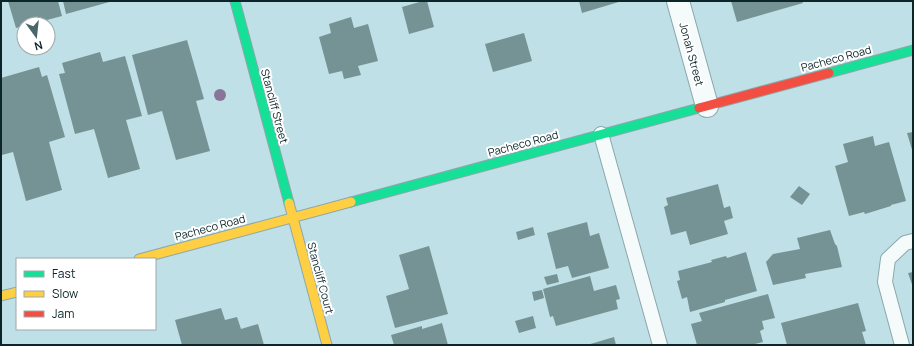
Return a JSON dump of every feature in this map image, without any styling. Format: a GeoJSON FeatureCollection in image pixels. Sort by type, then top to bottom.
{"type":"FeatureCollection","features":[{"type":"Feature","properties":{"kind":"street","name":"Stancliff Street"},"geometry":{"type":"LineString","coordinates":[[235,1],[292,218]]}},
{"type":"Feature","properties":{"kind":"street","name":"Jonah Street"},"geometry":{"type":"LineString","coordinates":[[678,1],[707,106]]}},
{"type":"Feature","properties":{"kind":"street","name":"Pacheco Road"},"geometry":{"type":"LineString","coordinates":[[144,258],[913,50]]}},
{"type":"Feature","properties":{"kind":"street","name":"Stancliff Court"},"geometry":{"type":"LineString","coordinates":[[292,218],[327,345]]}},
{"type":"Feature","properties":{"kind":"street"},"geometry":{"type":"LineString","coordinates":[[1,296],[16,292]]}},
{"type":"Feature","properties":{"kind":"lane"},"geometry":{"type":"LineString","coordinates":[[601,134],[660,345]]}},
{"type":"Feature","properties":{"kind":"lane"},"geometry":{"type":"LineString","coordinates":[[902,345],[885,282],[888,259],[905,243],[913,241]]}},
{"type":"Feature","properties":{"kind":"building"},"geometry":{"type":"Polygon","coordinates":[[[8,1],[58,1],[62,16],[56,18],[56,16],[16,16],[16,28],[8,1]]]}},
{"type":"Feature","properties":{"kind":"building"},"geometry":{"type":"Polygon","coordinates":[[[63,1],[113,1],[66,14],[63,1]]]}},
{"type":"Feature","properties":{"kind":"building"},"geometry":{"type":"Polygon","coordinates":[[[427,1],[434,27],[409,34],[402,7],[427,1]]]}},
{"type":"Feature","properties":{"kind":"building"},"geometry":{"type":"Polygon","coordinates":[[[579,1],[622,1],[582,13],[579,1]]]}},
{"type":"Feature","properties":{"kind":"building"},"geometry":{"type":"Polygon","coordinates":[[[731,1],[802,1],[803,3],[737,22],[731,1]]]}},
{"type":"Feature","properties":{"kind":"building"},"geometry":{"type":"Polygon","coordinates":[[[351,17],[354,28],[368,24],[378,61],[358,66],[361,75],[344,79],[342,71],[329,74],[319,37],[331,33],[329,24],[351,17]]]}},
{"type":"Feature","properties":{"kind":"building"},"geometry":{"type":"Polygon","coordinates":[[[524,33],[532,61],[493,72],[485,44],[524,33]]]}},
{"type":"Feature","properties":{"kind":"building"},"geometry":{"type":"Polygon","coordinates":[[[187,40],[204,99],[196,101],[210,151],[176,160],[162,111],[148,115],[132,55],[187,40]]]}},
{"type":"Feature","properties":{"kind":"building"},"geometry":{"type":"Polygon","coordinates":[[[100,52],[103,62],[125,56],[142,116],[126,120],[140,169],[108,178],[94,129],[75,134],[59,74],[65,73],[62,63],[100,52]]]}},
{"type":"Feature","properties":{"kind":"building"},"geometry":{"type":"Polygon","coordinates":[[[39,67],[42,77],[47,75],[65,137],[49,142],[62,190],[26,201],[13,152],[2,155],[1,151],[1,78],[39,67]]]}},
{"type":"Feature","properties":{"kind":"building"},"geometry":{"type":"Polygon","coordinates":[[[913,132],[913,153],[907,133],[913,132]]]}},
{"type":"Feature","properties":{"kind":"building"},"geometry":{"type":"Polygon","coordinates":[[[873,136],[875,146],[889,142],[906,201],[865,214],[864,212],[849,216],[835,166],[848,162],[843,144],[873,136]]]}},
{"type":"Feature","properties":{"kind":"building"},"geometry":{"type":"Polygon","coordinates":[[[718,184],[724,208],[730,206],[733,218],[724,221],[728,234],[690,245],[686,231],[671,235],[664,207],[668,205],[666,198],[718,184]]]}},
{"type":"Feature","properties":{"kind":"building"},"geometry":{"type":"Polygon","coordinates":[[[799,186],[810,194],[802,205],[790,197],[799,186]]]}},
{"type":"Feature","properties":{"kind":"building"},"geometry":{"type":"Polygon","coordinates":[[[587,222],[590,236],[599,233],[609,268],[572,278],[568,266],[556,269],[547,233],[587,222]]]}},
{"type":"Feature","properties":{"kind":"building"},"geometry":{"type":"Polygon","coordinates":[[[533,227],[535,235],[518,240],[516,232],[533,227]]]}},
{"type":"Feature","properties":{"kind":"building"},"geometry":{"type":"Polygon","coordinates":[[[830,230],[837,246],[842,267],[805,274],[806,278],[773,285],[766,262],[773,254],[800,249],[797,238],[830,230]]]}},
{"type":"Feature","properties":{"kind":"building"},"geometry":{"type":"Polygon","coordinates":[[[429,246],[448,314],[395,328],[386,296],[409,289],[399,255],[429,246]]]}},
{"type":"Feature","properties":{"kind":"building"},"geometry":{"type":"Polygon","coordinates":[[[746,252],[757,291],[690,312],[687,297],[682,299],[677,281],[680,280],[678,271],[712,262],[711,260],[726,256],[727,258],[746,252]]]}},
{"type":"Feature","properties":{"kind":"building"},"geometry":{"type":"Polygon","coordinates":[[[913,272],[913,287],[908,273],[913,272]]]}},
{"type":"Feature","properties":{"kind":"building"},"geometry":{"type":"Polygon","coordinates":[[[557,274],[559,282],[547,285],[544,277],[557,274]]]}},
{"type":"Feature","properties":{"kind":"building"},"geometry":{"type":"Polygon","coordinates":[[[590,276],[594,291],[616,285],[620,299],[616,300],[618,309],[556,326],[553,316],[550,317],[543,289],[590,276]]]}},
{"type":"Feature","properties":{"kind":"building"},"geometry":{"type":"Polygon","coordinates":[[[542,290],[544,298],[534,301],[532,292],[542,290]]]}},
{"type":"Feature","properties":{"kind":"building"},"geometry":{"type":"Polygon","coordinates":[[[768,294],[775,318],[762,321],[764,329],[760,331],[763,342],[751,345],[697,345],[691,324],[702,321],[699,313],[768,294]]]}},
{"type":"Feature","properties":{"kind":"building"},"geometry":{"type":"Polygon","coordinates":[[[858,303],[866,331],[862,332],[866,345],[787,345],[781,323],[858,303]]]}},
{"type":"Feature","properties":{"kind":"building"},"geometry":{"type":"Polygon","coordinates":[[[221,308],[225,320],[237,317],[241,329],[258,324],[264,345],[182,345],[175,320],[221,308]]]}},
{"type":"Feature","properties":{"kind":"building"},"geometry":{"type":"Polygon","coordinates":[[[533,316],[536,328],[519,333],[515,321],[533,316]]]}},
{"type":"Feature","properties":{"kind":"building"},"geometry":{"type":"Polygon","coordinates":[[[442,323],[448,345],[394,345],[391,335],[422,326],[422,329],[442,323]]]}},
{"type":"Feature","properties":{"kind":"building"},"geometry":{"type":"Polygon","coordinates":[[[614,337],[616,345],[587,345],[614,337]]]}},
{"type":"Feature","properties":{"kind":"traffic: fast"},"geometry":{"type":"LineString","coordinates":[[235,1],[289,203]]}},
{"type":"Feature","properties":{"kind":"traffic: fast"},"geometry":{"type":"LineString","coordinates":[[829,73],[913,50]]}},
{"type":"Feature","properties":{"kind":"traffic: fast"},"geometry":{"type":"LineString","coordinates":[[351,202],[699,108]]}},
{"type":"Feature","properties":{"kind":"traffic: slow"},"geometry":{"type":"LineString","coordinates":[[143,258],[351,202]]}},
{"type":"Feature","properties":{"kind":"traffic: slow"},"geometry":{"type":"LineString","coordinates":[[289,203],[327,345]]}},
{"type":"Feature","properties":{"kind":"traffic: slow"},"geometry":{"type":"LineString","coordinates":[[1,296],[16,292]]}},
{"type":"Feature","properties":{"kind":"traffic: jam"},"geometry":{"type":"LineString","coordinates":[[699,108],[829,73]]}}]}
